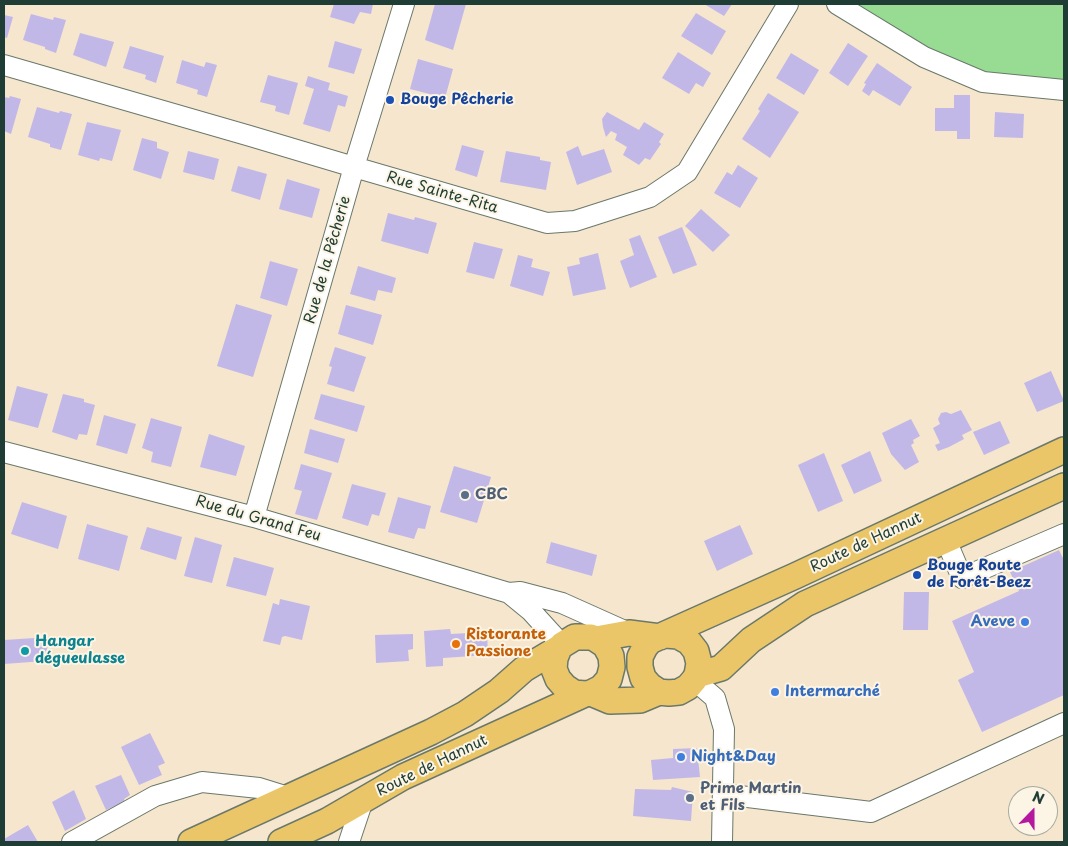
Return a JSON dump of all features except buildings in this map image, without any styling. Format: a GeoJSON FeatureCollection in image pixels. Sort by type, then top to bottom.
{"type":"FeatureCollection","features":[{"type":"Feature","properties":{"kind":"main road","name":"Route de Hannut"},"geometry":{"type":"LineString","coordinates":[[192,842],[466,714],[524,669],[575,637],[594,638],[629,633],[663,636],[678,636],[688,642],[696,652],[699,663],[695,677],[688,687],[679,692],[669,694],[659,692],[643,678],[640,668],[640,657],[650,641],[663,636],[795,576],[1064,450]]}},
{"type":"Feature","properties":{"kind":"main road","name":"Route de Hannut"},"geometry":{"type":"LineString","coordinates":[[695,677],[721,668],[751,640],[805,604],[1064,486]]}},
{"type":"Feature","properties":{"kind":"main road","name":"Route de Hannut"},"geometry":{"type":"LineString","coordinates":[[281,842],[327,821],[403,777],[602,688],[609,679],[612,668],[611,656],[605,646],[594,638]]}},
{"type":"Feature","properties":{"kind":"main road","name":"Route de Hannut"},"geometry":{"type":"LineString","coordinates":[[560,646],[555,658],[554,669],[558,679],[574,693],[588,693],[610,701],[640,700],[659,692]]}},
{"type":"Feature","properties":{"kind":"street","name":"Rue de la Pêcherie"},"geometry":{"type":"LineString","coordinates":[[254,517],[354,167],[404,4]]}},
{"type":"Feature","properties":{"kind":"street"},"geometry":{"type":"LineString","coordinates":[[837,4],[924,57],[983,82],[1064,90]]}},
{"type":"Feature","properties":{"kind":"street","name":"Rue Sainte-Rita"},"geometry":{"type":"LineString","coordinates":[[4,66],[547,223],[575,221],[650,197],[688,172],[786,8]]}},
{"type":"Feature","properties":{"kind":"street","name":"Rue du Grand Feu"},"geometry":{"type":"LineString","coordinates":[[4,452],[254,517],[509,593],[520,592],[562,603],[629,633]]}},
{"type":"Feature","properties":{"kind":"street"},"geometry":{"type":"LineString","coordinates":[[946,540],[962,578],[1064,534]]}},
{"type":"Feature","properties":{"kind":"street","name":"Rue du Grand Feu"},"geometry":{"type":"LineString","coordinates":[[509,593],[531,612],[560,646]]}},
{"type":"Feature","properties":{"kind":"street"},"geometry":{"type":"LineString","coordinates":[[578,610],[594,638]]}},
{"type":"Feature","properties":{"kind":"street"},"geometry":{"type":"LineString","coordinates":[[695,677],[715,698],[724,728],[722,842]]}},
{"type":"Feature","properties":{"kind":"street"},"geometry":{"type":"LineString","coordinates":[[723,794],[872,812],[1064,723]]}},
{"type":"Feature","properties":{"kind":"street"},"geometry":{"type":"LineString","coordinates":[[72,842],[155,796],[202,782],[259,788],[288,797]]}},
{"type":"Feature","properties":{"kind":"street"},"geometry":{"type":"LineString","coordinates":[[349,842],[363,800]]}},
{"type":"Feature","properties":{"kind":"green space"},"geometry":{"type":"Polygon","coordinates":[[[845,4],[1064,4],[1064,83],[1006,78],[957,66],[845,4]]]}},
{"type":"Feature","properties":{"kind":"place","name":"Bouge Pêcherie"},"geometry":{"type":"Point","coordinates":[390,100]}},
{"type":"Feature","properties":{"kind":"place","name":"CBC"},"geometry":{"type":"Point","coordinates":[465,495]}},
{"type":"Feature","properties":{"kind":"place","name":"Bouge Route de Forêt-Beez"},"geometry":{"type":"Point","coordinates":[917,575]}},
{"type":"Feature","properties":{"kind":"place","name":"Aveve"},"geometry":{"type":"Point","coordinates":[1025,622]}},
{"type":"Feature","properties":{"kind":"place","name":"Ristorante Passione"},"geometry":{"type":"Point","coordinates":[456,644]}},
{"type":"Feature","properties":{"kind":"place","name":"Hangar dégueulasse"},"geometry":{"type":"Point","coordinates":[25,651]}},
{"type":"Feature","properties":{"kind":"place","name":"Intermarché"},"geometry":{"type":"Point","coordinates":[775,692]}},
{"type":"Feature","properties":{"kind":"place","name":"Night&Day"},"geometry":{"type":"Point","coordinates":[681,757]}},
{"type":"Feature","properties":{"kind":"place","name":"Prime Martin et Fils"},"geometry":{"type":"Point","coordinates":[690,798]}}]}
